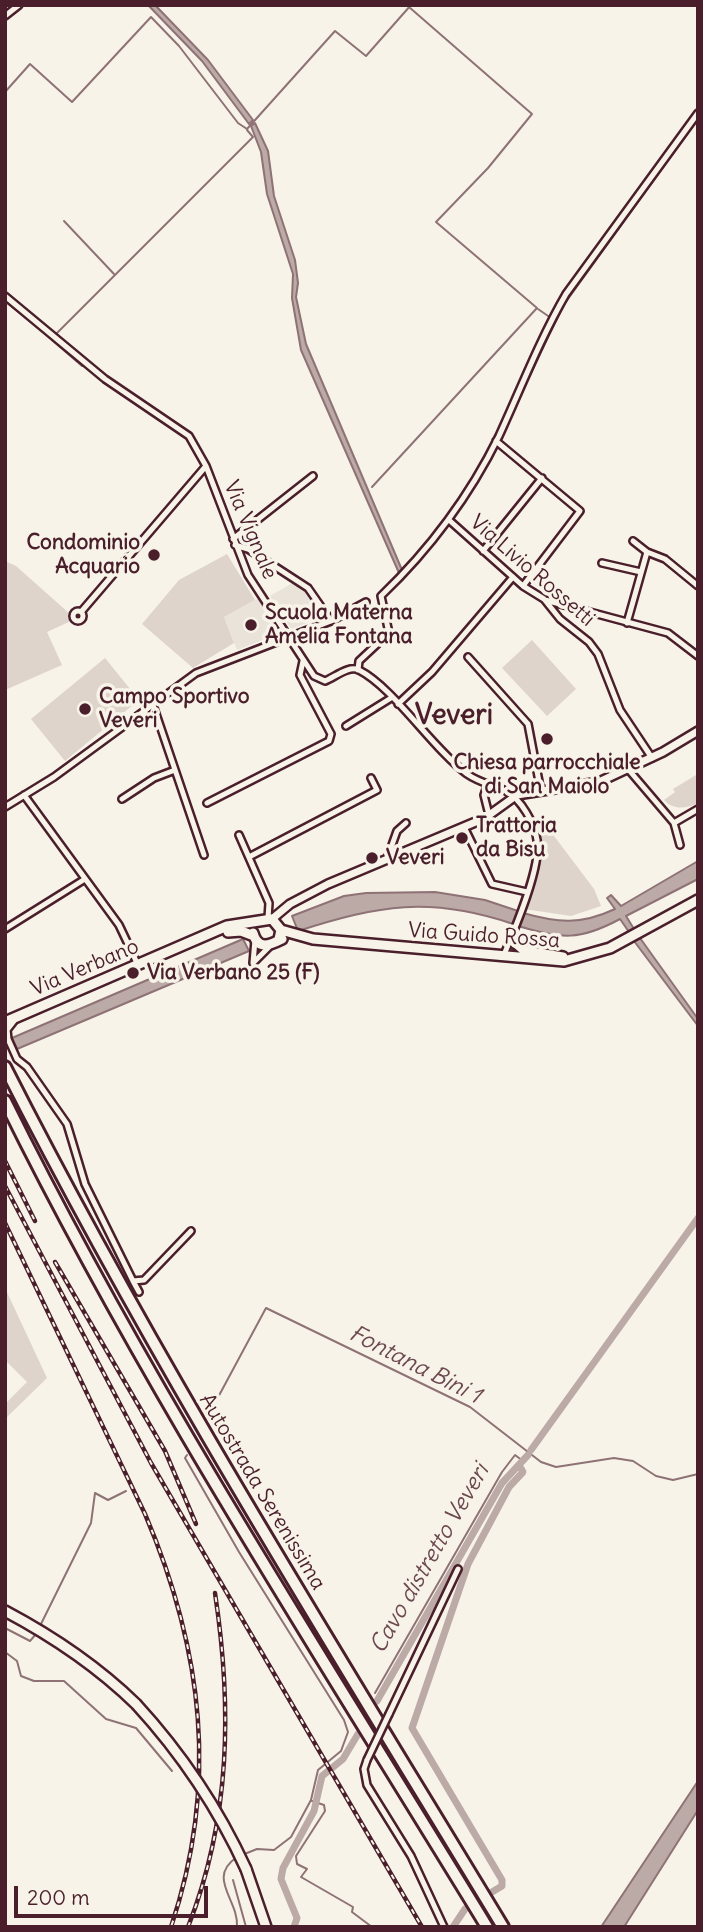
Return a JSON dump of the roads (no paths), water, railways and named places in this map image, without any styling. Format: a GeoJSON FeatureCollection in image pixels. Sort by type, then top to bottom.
{"type":"FeatureCollection","features":[{"type":"Feature","properties":{"kind":"highway","name":"Autostrada Serenissima"},"geometry":{"type":"LineString","coordinates":[[6,1069],[44,1145],[204,1434],[503,1927]]}},
{"type":"Feature","properties":{"kind":"highway","name":"Autostrada Serenissima"},"geometry":{"type":"LineString","coordinates":[[5,1101],[140,1351],[259,1557],[487,1927]]}},
{"type":"Feature","properties":{"kind":"main road","name":"Via Guido Rossa"},"geometry":{"type":"LineString","coordinates":[[280,935],[547,962],[579,957],[625,939],[698,900]]}},
{"type":"Feature","properties":{"kind":"main road"},"geometry":{"type":"LineString","coordinates":[[270,919],[280,935],[270,946],[262,945],[254,938],[256,923],[270,919]]}},
{"type":"Feature","properties":{"kind":"main road","name":"Via Verbano"},"geometry":{"type":"LineString","coordinates":[[5,1022],[227,926],[256,923]]}},
{"type":"Feature","properties":{"kind":"main road","name":"Via Verbano"},"geometry":{"type":"LineString","coordinates":[[179,948],[229,931],[254,938]]}},
{"type":"Feature","properties":{"kind":"main road"},"geometry":{"type":"LineString","coordinates":[[511,939],[525,951],[579,957]]}},
{"type":"Feature","properties":{"kind":"main road"},"geometry":{"type":"LineString","coordinates":[[5,1611],[39,1629],[99,1670],[136,1704],[194,1776],[219,1815],[246,1869],[265,1927]]}},
{"type":"Feature","properties":{"kind":"street"},"geometry":{"type":"LineString","coordinates":[[5,16],[19,5]]}},
{"type":"Feature","properties":{"kind":"street"},"geometry":{"type":"LineString","coordinates":[[503,957],[536,861],[537,838],[532,823],[514,797],[487,786],[467,773],[437,746],[398,704],[358,670],[359,661],[390,633],[381,596],[449,520],[496,441],[552,318],[698,113]]}},
{"type":"Feature","properties":{"kind":"street","name":"Via Vignale"},"geometry":{"type":"LineString","coordinates":[[5,296],[105,379],[189,436],[206,466],[248,575],[303,661],[314,676],[325,681],[349,668],[358,670]]}},
{"type":"Feature","properties":{"kind":"street"},"geometry":{"type":"LineString","coordinates":[[496,441],[580,511],[523,586]]}},
{"type":"Feature","properties":{"kind":"street"},"geometry":{"type":"LineString","coordinates":[[81,612],[206,466]]}},
{"type":"Feature","properties":{"kind":"street"},"geometry":{"type":"LineString","coordinates":[[313,476],[234,542],[308,588],[331,621]]}},
{"type":"Feature","properties":{"kind":"street"},"geometry":{"type":"LineString","coordinates":[[484,551],[542,478]]}},
{"type":"Feature","properties":{"kind":"street","name":"Via Livio Rossetti"},"geometry":{"type":"LineString","coordinates":[[449,520],[523,586],[544,599],[560,619],[589,642],[598,654],[620,710],[652,758]]}},
{"type":"Feature","properties":{"kind":"street"},"geometry":{"type":"LineString","coordinates":[[633,541],[647,552],[665,559],[698,586]]}},
{"type":"Feature","properties":{"kind":"street"},"geometry":{"type":"LineString","coordinates":[[627,623],[647,552]]}},
{"type":"Feature","properties":{"kind":"street"},"geometry":{"type":"LineString","coordinates":[[602,563],[641,572]]}},
{"type":"Feature","properties":{"kind":"street"},"geometry":{"type":"LineString","coordinates":[[398,704],[432,672],[513,577]]}},
{"type":"Feature","properties":{"kind":"street"},"geometry":{"type":"LineString","coordinates":[[544,599],[668,633],[698,656]]}},
{"type":"Feature","properties":{"kind":"street"},"geometry":{"type":"LineString","coordinates":[[5,807],[54,777],[196,673],[331,621],[366,602]]}},
{"type":"Feature","properties":{"kind":"street"},"geometry":{"type":"LineString","coordinates":[[467,657],[528,724],[541,792]]}},
{"type":"Feature","properties":{"kind":"street"},"geometry":{"type":"LineString","coordinates":[[207,803],[329,741],[331,734],[300,675],[303,661]]}},
{"type":"Feature","properties":{"kind":"street"},"geometry":{"type":"LineString","coordinates":[[346,726],[391,698]]}},
{"type":"Feature","properties":{"kind":"street"},"geometry":{"type":"LineString","coordinates":[[153,705],[204,855]]}},
{"type":"Feature","properties":{"kind":"street"},"geometry":{"type":"LineString","coordinates":[[270,919],[300,898],[464,827],[489,815],[514,797],[599,782],[652,758],[698,731]]}},
{"type":"Feature","properties":{"kind":"street"},"geometry":{"type":"LineString","coordinates":[[628,769],[674,822],[680,845]]}},
{"type":"Feature","properties":{"kind":"street"},"geometry":{"type":"LineString","coordinates":[[122,799],[153,778],[175,770]]}},
{"type":"Feature","properties":{"kind":"street"},"geometry":{"type":"LineString","coordinates":[[249,857],[377,790],[371,778]]}},
{"type":"Feature","properties":{"kind":"street"},"geometry":{"type":"LineString","coordinates":[[487,786],[484,795],[489,815]]}},
{"type":"Feature","properties":{"kind":"street"},"geometry":{"type":"LineString","coordinates":[[24,795],[119,925],[138,965]]}},
{"type":"Feature","properties":{"kind":"street"},"geometry":{"type":"LineString","coordinates":[[674,822],[698,809]]}},
{"type":"Feature","properties":{"kind":"street"},"geometry":{"type":"LineString","coordinates":[[387,859],[397,831],[406,823]]}},
{"type":"Feature","properties":{"kind":"street"},"geometry":{"type":"LineString","coordinates":[[464,827],[492,884],[527,892]]}},
{"type":"Feature","properties":{"kind":"street"},"geometry":{"type":"LineString","coordinates":[[239,835],[269,903],[270,919]]}},
{"type":"Feature","properties":{"kind":"street"},"geometry":{"type":"LineString","coordinates":[[5,929],[85,878]]}},
{"type":"Feature","properties":{"kind":"street"},"geometry":{"type":"LineString","coordinates":[[254,938],[253,963],[270,946]]}},
{"type":"Feature","properties":{"kind":"street"},"geometry":{"type":"LineString","coordinates":[[16,1017],[8,1027],[6,1038],[17,1059],[27,1067],[68,1124],[85,1184],[139,1292]]}},
{"type":"Feature","properties":{"kind":"street"},"geometry":{"type":"LineString","coordinates":[[6,1069],[17,1059]]}},
{"type":"Feature","properties":{"kind":"street"},"geometry":{"type":"LineString","coordinates":[[133,1281],[144,1280],[191,1231]]}},
{"type":"Feature","properties":{"kind":"street"},"geometry":{"type":"LineString","coordinates":[[444,1927],[411,1856],[367,1785],[364,1769],[458,1569]]}},
{"type":"Feature","properties":{"kind":"waterway"},"geometry":{"type":"LineString","coordinates":[[5,92],[30,64],[72,102],[151,17],[179,46],[238,123],[247,129],[335,31],[366,56],[411,5]]}},
{"type":"Feature","properties":{"kind":"waterway"},"geometry":{"type":"LineString","coordinates":[[372,487],[537,308],[436,222],[488,168],[532,114],[409,7]]}},
{"type":"Feature","properties":{"kind":"waterway"},"geometry":{"type":"LineString","coordinates":[[560,310],[698,119]]}},
{"type":"Feature","properties":{"kind":"waterway"},"geometry":{"type":"LineString","coordinates":[[56,334],[253,137],[247,130]]}},
{"type":"Feature","properties":{"kind":"waterway"},"geometry":{"type":"LineString","coordinates":[[64,221],[114,274]]}},
{"type":"Feature","properties":{"kind":"waterway"},"geometry":{"type":"LineString","coordinates":[[5,301],[52,338]]}},
{"type":"Feature","properties":{"kind":"waterway"},"geometry":{"type":"LineString","coordinates":[[538,309],[551,318]]}},
{"type":"Feature","properties":{"kind":"waterway"},"geometry":{"type":"LineString","coordinates":[[52,340],[82,366]]}},
{"type":"Feature","properties":{"kind":"waterway","name":"Cavo distretto Veveri"},"geometry":{"type":"LineString","coordinates":[[531,1450],[698,1218]]}},
{"type":"Feature","properties":{"kind":"waterway","name":"Fontana Bini 1"},"geometry":{"type":"LineString","coordinates":[[208,1416],[266,1308],[470,1407],[541,1462],[556,1467],[614,1458],[633,1461],[656,1476],[673,1480],[698,1474]]}},
{"type":"Feature","properties":{"kind":"waterway"},"geometry":{"type":"LineString","coordinates":[[187,1455],[185,1458],[239,1552],[344,1720],[348,1732],[341,1751],[318,1770],[311,1800],[291,1837],[274,1850],[257,1849],[242,1855]]}},
{"type":"Feature","properties":{"kind":"waterway","name":"Cavo distretto Veveri"},"geometry":{"type":"LineString","coordinates":[[375,1693],[502,1472],[515,1455],[523,1461]]}},
{"type":"Feature","properties":{"kind":"waterway"},"geometry":{"type":"LineString","coordinates":[[377,1701],[502,1483],[528,1455]]}},
{"type":"Feature","properties":{"kind":"waterway"},"geometry":{"type":"LineString","coordinates":[[492,1892],[502,1886],[502,1880],[412,1728],[468,1564],[509,1487],[523,1472],[519,1465]]}},
{"type":"Feature","properties":{"kind":"waterway","name":"Fontana Bini 1"},"geometry":{"type":"LineString","coordinates":[[40,1626],[91,1523],[95,1493],[108,1500],[126,1491]]}},
{"type":"Feature","properties":{"kind":"waterway","name":"Fontana Bini 1"},"geometry":{"type":"LineString","coordinates":[[5,1628],[30,1641],[36,1634]]}},
{"type":"Feature","properties":{"kind":"waterway","name":"Cavo distretto Veveri"},"geometry":{"type":"LineString","coordinates":[[5,1652],[17,1661],[21,1676],[34,1681],[64,1681],[106,1719],[136,1728],[172,1771]]}},
{"type":"Feature","properties":{"kind":"waterway"},"geometry":{"type":"LineString","coordinates":[[294,1927],[297,1918],[281,1879],[283,1868],[314,1811],[322,1776],[343,1759],[358,1734]]}},
{"type":"Feature","properties":{"kind":"waterway"},"geometry":{"type":"LineString","coordinates":[[312,1801],[324,1805],[325,1811],[296,1856],[297,1864],[307,1869],[301,1877],[353,1907],[352,1912],[372,1927]]}},
{"type":"Feature","properties":{"kind":"waterway"},"geometry":{"type":"LineString","coordinates":[[237,1857],[224,1873],[237,1927]]}},
{"type":"Feature","properties":{"kind":"waterway","name":"Cavo distretto Veveri"},"geometry":{"type":"LineString","coordinates":[[233,1880],[246,1927]]}},
{"type":"Feature","properties":{"kind":"waterway"},"geometry":{"type":"LineString","coordinates":[[453,1927],[465,1909]]}},
{"type":"Feature","properties":{"kind":"railway"},"geometry":{"type":"LineString","coordinates":[[5,1161],[35,1221]]}},
{"type":"Feature","properties":{"kind":"railway"},"geometry":{"type":"LineString","coordinates":[[5,1186],[151,1463],[422,1927]]}},
{"type":"Feature","properties":{"kind":"railway"},"geometry":{"type":"LineString","coordinates":[[5,1223],[145,1514],[165,1565],[180,1616],[198,1718],[199,1769],[195,1821],[186,1874],[171,1927]]}},
{"type":"Feature","properties":{"kind":"railway"},"geometry":{"type":"LineString","coordinates":[[55,1262],[165,1451],[196,1524]]}},
{"type":"Feature","properties":{"kind":"railway"},"geometry":{"type":"LineString","coordinates":[[188,1927],[213,1845],[224,1762],[224,1678],[215,1593]]}},
{"type":"Feature","properties":{"kind":"place","name":"Condominio Acquario"},"geometry":{"type":"Point","coordinates":[154,555]}},
{"type":"Feature","properties":{"kind":"place","name":"Scuola Materna Amelia Fontana"},"geometry":{"type":"Point","coordinates":[251,625]}},
{"type":"Feature","properties":{"kind":"place","name":"Campo Sportivo Veveri"},"geometry":{"type":"Point","coordinates":[85,709]}},
{"type":"Feature","properties":{"kind":"place","name":"Chiesa parrocchiale di San Maiolo"},"geometry":{"type":"Point","coordinates":[547,739]}},
{"type":"Feature","properties":{"kind":"place","name":"Trattoria da Bisu"},"geometry":{"type":"Point","coordinates":[462,838]}},
{"type":"Feature","properties":{"kind":"place","name":"Veveri"},"geometry":{"type":"Point","coordinates":[372,858]}},
{"type":"Feature","properties":{"kind":"place","name":"Via Verbano 25 (F)"},"geometry":{"type":"Point","coordinates":[133,973]}},
{"type":"Feature","properties":{"kind":"district","name":"Veveri"},"geometry":{"type":"Point","coordinates":[454,716]}}]}
